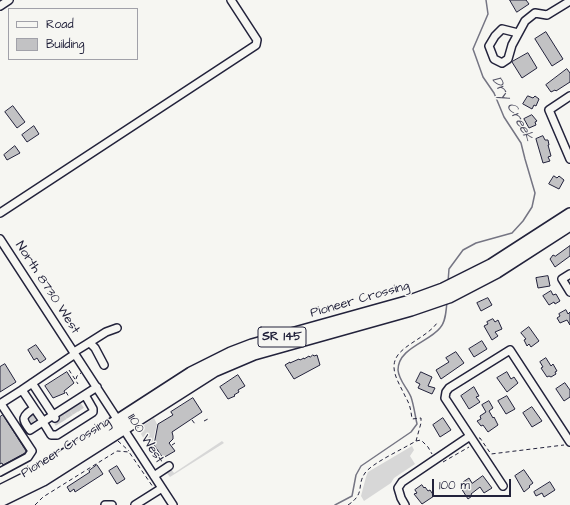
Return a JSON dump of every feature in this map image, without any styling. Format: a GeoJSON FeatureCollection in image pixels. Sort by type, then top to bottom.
{"type":"FeatureCollection","features":[{"type":"Feature","properties":{"kind":"highway","name":"Pioneer Crossing"},"geometry":{"type":"LineString","coordinates":[[448,292],[570,214]]}},
{"type":"Feature","properties":{"kind":"highway","name":"Pioneer Crossing"},"geometry":{"type":"LineString","coordinates":[[0,491],[38,472],[134,416],[234,362],[254,354],[411,310],[448,292],[496,272],[570,225]]}},
{"type":"Feature","properties":{"kind":"highway","name":"Pioneer Crossing"},"geometry":{"type":"LineString","coordinates":[[0,501],[43,480],[121,424]]}},
{"type":"Feature","properties":{"kind":"street"},"geometry":{"type":"LineString","coordinates":[[0,6],[9,0]]}},
{"type":"Feature","properties":{"kind":"street"},"geometry":{"type":"LineString","coordinates":[[0,213],[256,45],[257,40],[231,0]]}},
{"type":"Feature","properties":{"kind":"street"},"geometry":{"type":"LineString","coordinates":[[518,33],[502,29],[495,36],[489,46],[494,59],[502,63],[508,59],[512,45],[525,21],[535,13],[547,15],[570,1]]}},
{"type":"Feature","properties":{"kind":"street"},"geometry":{"type":"LineString","coordinates":[[570,96],[550,108],[549,113],[570,159]]}},
{"type":"Feature","properties":{"kind":"street","name":"North 8730 West"},"geometry":{"type":"LineString","coordinates":[[0,239],[97,387]]}},
{"type":"Feature","properties":{"kind":"street"},"geometry":{"type":"LineString","coordinates":[[570,274],[562,279],[570,292]]}},
{"type":"Feature","properties":{"kind":"street"},"geometry":{"type":"LineString","coordinates":[[0,472],[28,457],[32,451],[0,404],[32,383],[74,352],[106,332],[117,328]]}},
{"type":"Feature","properties":{"kind":"street"},"geometry":{"type":"LineString","coordinates":[[87,344],[93,344],[104,365]]}},
{"type":"Feature","properties":{"kind":"street"},"geometry":{"type":"LineString","coordinates":[[503,486],[445,398],[446,392],[449,388],[510,350],[567,444]]}},
{"type":"Feature","properties":{"kind":"street"},"geometry":{"type":"LineString","coordinates":[[32,383],[65,408]]}},
{"type":"Feature","properties":{"kind":"street"},"geometry":{"type":"LineString","coordinates":[[35,418],[65,408],[97,387]]}},
{"type":"Feature","properties":{"kind":"street","name":"1100 West"},"geometry":{"type":"LineString","coordinates":[[97,387],[173,505]]}},
{"type":"Feature","properties":{"kind":"street"},"geometry":{"type":"LineString","coordinates":[[22,390],[35,418],[51,435],[57,435],[93,412],[93,409],[85,395]]}},
{"type":"Feature","properties":{"kind":"street"},"geometry":{"type":"LineString","coordinates":[[405,505],[398,488],[402,482],[470,436]]}},
{"type":"Feature","properties":{"kind":"street"},"geometry":{"type":"LineString","coordinates":[[154,476],[169,466]]}},
{"type":"Feature","properties":{"kind":"street"},"geometry":{"type":"LineString","coordinates":[[135,505],[162,488]]}},
{"type":"Feature","properties":{"kind":"street"},"geometry":{"type":"LineString","coordinates":[[105,505],[112,505]]}},
{"type":"Feature","properties":{"kind":"path"},"geometry":{"type":"LineString","coordinates":[[416,442],[421,418],[412,419],[410,406],[406,396],[396,380],[394,364],[396,357],[402,350],[429,331],[437,323]]}},
{"type":"Feature","properties":{"kind":"path"},"geometry":{"type":"LineString","coordinates":[[69,370],[78,384]]}},
{"type":"Feature","properties":{"kind":"path"},"geometry":{"type":"LineString","coordinates":[[75,380],[81,373]]}},
{"type":"Feature","properties":{"kind":"path"},"geometry":{"type":"LineString","coordinates":[[65,408],[66,392]]}},
{"type":"Feature","properties":{"kind":"path"},"geometry":{"type":"LineString","coordinates":[[204,422],[208,419]]}},
{"type":"Feature","properties":{"kind":"path"},"geometry":{"type":"LineString","coordinates":[[192,420],[195,424]]}},
{"type":"Feature","properties":{"kind":"path"},"geometry":{"type":"LineString","coordinates":[[480,438],[491,454],[567,444]]}},
{"type":"Feature","properties":{"kind":"path"},"geometry":{"type":"LineString","coordinates":[[118,440],[129,452],[149,482]]}},
{"type":"Feature","properties":{"kind":"path"},"geometry":{"type":"LineString","coordinates":[[348,505],[357,499],[365,473],[370,468],[421,440],[432,454]]}},
{"type":"Feature","properties":{"kind":"path"},"geometry":{"type":"LineString","coordinates":[[439,464],[465,448],[468,448],[470,444]]}},
{"type":"Feature","properties":{"kind":"path"},"geometry":{"type":"LineString","coordinates":[[35,505],[43,497],[117,451],[129,452]]}},
{"type":"Feature","properties":{"kind":"path"},"geometry":{"type":"LineString","coordinates":[[155,457],[160,454],[164,460]]}},
{"type":"Feature","properties":{"kind":"shaded area"},"geometry":{"type":"Polygon","coordinates":[[[154,418],[157,424],[152,445],[149,448],[141,434],[144,425],[154,418]]]}},
{"type":"Feature","properties":{"kind":"shaded area"},"geometry":{"type":"Polygon","coordinates":[[[222,441],[224,443],[170,477],[166,472],[171,469],[174,473],[222,441]]]}},
{"type":"Feature","properties":{"kind":"shaded area"},"geometry":{"type":"Polygon","coordinates":[[[412,446],[414,450],[410,456],[415,464],[394,478],[391,483],[364,501],[361,496],[368,472],[412,446]]]}},
{"type":"Feature","properties":{"kind":"building"},"geometry":{"type":"Polygon","coordinates":[[[510,0],[526,0],[529,4],[517,12],[510,0]]]}},
{"type":"Feature","properties":{"kind":"building"},"geometry":{"type":"Polygon","coordinates":[[[546,32],[563,59],[552,66],[535,39],[546,32]]]}},
{"type":"Feature","properties":{"kind":"building"},"geometry":{"type":"Polygon","coordinates":[[[528,53],[537,68],[522,78],[512,62],[528,53]]]}},
{"type":"Feature","properties":{"kind":"building"},"geometry":{"type":"Polygon","coordinates":[[[567,69],[570,73],[570,82],[556,91],[551,92],[546,85],[567,69]]]}},
{"type":"Feature","properties":{"kind":"building"},"geometry":{"type":"Polygon","coordinates":[[[528,96],[533,98],[535,96],[539,99],[536,106],[534,105],[532,109],[523,104],[528,96]]]}},
{"type":"Feature","properties":{"kind":"building"},"geometry":{"type":"Polygon","coordinates":[[[13,106],[25,122],[17,128],[5,112],[13,106]]]}},
{"type":"Feature","properties":{"kind":"building"},"geometry":{"type":"Polygon","coordinates":[[[532,115],[537,121],[535,122],[536,125],[529,128],[524,119],[532,115]]]}},
{"type":"Feature","properties":{"kind":"building"},"geometry":{"type":"Polygon","coordinates":[[[34,126],[39,134],[27,142],[22,135],[34,126]]]}},
{"type":"Feature","properties":{"kind":"building"},"geometry":{"type":"Polygon","coordinates":[[[543,136],[545,140],[548,140],[551,156],[548,157],[550,161],[543,163],[536,139],[543,136]]]}},
{"type":"Feature","properties":{"kind":"building"},"geometry":{"type":"Polygon","coordinates":[[[15,146],[20,153],[7,160],[4,155],[15,146]]]}},
{"type":"Feature","properties":{"kind":"building"},"geometry":{"type":"Polygon","coordinates":[[[554,176],[557,178],[559,176],[564,180],[559,189],[549,184],[554,176]]]}},
{"type":"Feature","properties":{"kind":"building"},"geometry":{"type":"Polygon","coordinates":[[[570,246],[570,256],[555,267],[550,259],[553,255],[555,256],[570,246]]]}},
{"type":"Feature","properties":{"kind":"building"},"geometry":{"type":"Polygon","coordinates":[[[548,276],[550,286],[538,288],[536,278],[548,276]]]}},
{"type":"Feature","properties":{"kind":"building"},"geometry":{"type":"Polygon","coordinates":[[[551,291],[553,295],[556,294],[560,301],[549,305],[543,296],[551,291]]]}},
{"type":"Feature","properties":{"kind":"building"},"geometry":{"type":"Polygon","coordinates":[[[488,298],[492,305],[481,311],[477,303],[488,298]]]}},
{"type":"Feature","properties":{"kind":"building"},"geometry":{"type":"Polygon","coordinates":[[[566,310],[568,314],[570,312],[570,325],[567,320],[560,323],[557,318],[560,316],[559,314],[566,310]]]}},
{"type":"Feature","properties":{"kind":"building"},"geometry":{"type":"Polygon","coordinates":[[[493,319],[495,322],[498,320],[502,329],[495,332],[498,336],[492,340],[484,326],[488,324],[487,322],[493,319]]]}},
{"type":"Feature","properties":{"kind":"building"},"geometry":{"type":"Polygon","coordinates":[[[529,327],[539,341],[531,347],[529,344],[527,346],[524,340],[526,339],[521,333],[529,327]]]}},
{"type":"Feature","properties":{"kind":"building"},"geometry":{"type":"Polygon","coordinates":[[[482,341],[487,349],[474,357],[469,349],[482,341]]]}},
{"type":"Feature","properties":{"kind":"building"},"geometry":{"type":"Polygon","coordinates":[[[36,345],[46,359],[40,363],[37,358],[34,360],[28,350],[36,345]]]}},
{"type":"Feature","properties":{"kind":"building"},"geometry":{"type":"Polygon","coordinates":[[[456,352],[464,363],[441,379],[436,370],[449,362],[446,358],[456,352]]]}},
{"type":"Feature","properties":{"kind":"building"},"geometry":{"type":"Polygon","coordinates":[[[317,355],[320,365],[294,379],[285,365],[317,355]]]}},
{"type":"Feature","properties":{"kind":"building"},"geometry":{"type":"Polygon","coordinates":[[[546,358],[551,366],[553,364],[557,371],[555,372],[556,374],[551,377],[547,377],[541,368],[543,367],[540,362],[546,358]]]}},
{"type":"Feature","properties":{"kind":"building"},"geometry":{"type":"Polygon","coordinates":[[[5,364],[16,382],[0,392],[0,367],[5,364]]]}},
{"type":"Feature","properties":{"kind":"building"},"geometry":{"type":"Polygon","coordinates":[[[67,372],[74,383],[64,391],[65,393],[53,398],[45,386],[67,372]]]}},
{"type":"Feature","properties":{"kind":"building"},"geometry":{"type":"Polygon","coordinates":[[[421,372],[432,377],[428,386],[435,388],[432,394],[418,388],[420,384],[416,382],[421,372]]]}},
{"type":"Feature","properties":{"kind":"building"},"geometry":{"type":"Polygon","coordinates":[[[507,372],[511,379],[514,377],[518,383],[507,392],[497,378],[507,372]]]}},
{"type":"Feature","properties":{"kind":"building"},"geometry":{"type":"Polygon","coordinates":[[[238,375],[245,386],[238,390],[239,392],[234,395],[235,396],[228,399],[220,387],[238,375]]]}},
{"type":"Feature","properties":{"kind":"building"},"geometry":{"type":"Polygon","coordinates":[[[565,383],[570,390],[570,397],[564,401],[556,389],[565,383]]]}},
{"type":"Feature","properties":{"kind":"building"},"geometry":{"type":"Polygon","coordinates":[[[474,387],[479,396],[476,397],[480,402],[469,409],[461,396],[474,387]]]}},
{"type":"Feature","properties":{"kind":"building"},"geometry":{"type":"Polygon","coordinates":[[[507,396],[515,409],[506,414],[498,401],[507,396]]]}},
{"type":"Feature","properties":{"kind":"building"},"geometry":{"type":"Polygon","coordinates":[[[193,398],[202,412],[172,432],[173,439],[169,443],[175,451],[163,458],[154,445],[158,424],[173,415],[171,412],[193,398]]]}},
{"type":"Feature","properties":{"kind":"building"},"geometry":{"type":"Polygon","coordinates":[[[489,401],[493,408],[489,411],[498,425],[488,432],[483,425],[481,426],[477,421],[481,419],[480,416],[486,412],[482,405],[489,401]]]}},
{"type":"Feature","properties":{"kind":"building"},"geometry":{"type":"Polygon","coordinates":[[[532,407],[542,421],[532,427],[523,413],[532,407]]]}},
{"type":"Feature","properties":{"kind":"building"},"geometry":{"type":"Polygon","coordinates":[[[3,415],[26,451],[3,465],[2,463],[0,464],[0,417],[3,415]]]}},
{"type":"Feature","properties":{"kind":"building"},"geometry":{"type":"Polygon","coordinates":[[[443,418],[451,430],[440,437],[433,425],[443,418]]]}},
{"type":"Feature","properties":{"kind":"building"},"geometry":{"type":"Polygon","coordinates":[[[97,465],[103,474],[75,492],[74,489],[70,492],[67,487],[90,472],[89,471],[97,465]]]}},
{"type":"Feature","properties":{"kind":"building"},"geometry":{"type":"Polygon","coordinates":[[[117,466],[125,479],[117,484],[109,471],[117,466]]]}},
{"type":"Feature","properties":{"kind":"building"},"geometry":{"type":"Polygon","coordinates":[[[524,470],[533,483],[524,492],[515,476],[524,470]]]}},
{"type":"Feature","properties":{"kind":"building"},"geometry":{"type":"Polygon","coordinates":[[[483,476],[492,488],[484,493],[480,487],[471,494],[472,496],[468,499],[461,488],[465,485],[463,482],[469,478],[472,483],[483,476]]]}},
{"type":"Feature","properties":{"kind":"building"},"geometry":{"type":"Polygon","coordinates":[[[550,482],[555,490],[544,497],[542,493],[536,496],[534,492],[550,482]]]}},
{"type":"Feature","properties":{"kind":"building"},"geometry":{"type":"Polygon","coordinates":[[[422,485],[428,491],[430,490],[434,496],[422,504],[414,494],[417,493],[415,490],[422,485]]]}},
{"type":"Feature","properties":{"kind":"waterway","name":"Dry Creek"},"geometry":{"type":"LineString","coordinates":[[448,282],[449,269],[463,250],[476,243],[512,233],[523,221],[532,207],[535,193],[521,143],[504,117],[494,93],[483,77],[473,49],[488,14],[486,0]]}},
{"type":"Feature","properties":{"kind":"waterway","name":"Dry Creek"},"geometry":{"type":"LineString","coordinates":[[335,505],[352,496],[356,475],[361,466],[411,432],[417,424],[411,397],[401,381],[398,370],[399,362],[408,351],[435,333],[442,325],[447,302]]}},
{"type":"Feature","properties":{"kind":"tunnel"},"geometry":{"type":"LineString","coordinates":[[77,404],[84,414]]}},
{"type":"Feature","properties":{"kind":"tunnel"},"geometry":{"type":"LineString","coordinates":[[72,407],[79,418]]}},
{"type":"Feature","properties":{"kind":"tunnel"},"geometry":{"type":"LineString","coordinates":[[66,411],[73,422]]}},
{"type":"Feature","properties":{"kind":"tunnel"},"geometry":{"type":"LineString","coordinates":[[60,415],[67,426]]}},
{"type":"Feature","properties":{"kind":"tunnel"},"geometry":{"type":"LineString","coordinates":[[30,416],[34,421]]}},
{"type":"Feature","properties":{"kind":"tunnel"},"geometry":{"type":"LineString","coordinates":[[55,418],[62,429]]}}]}
